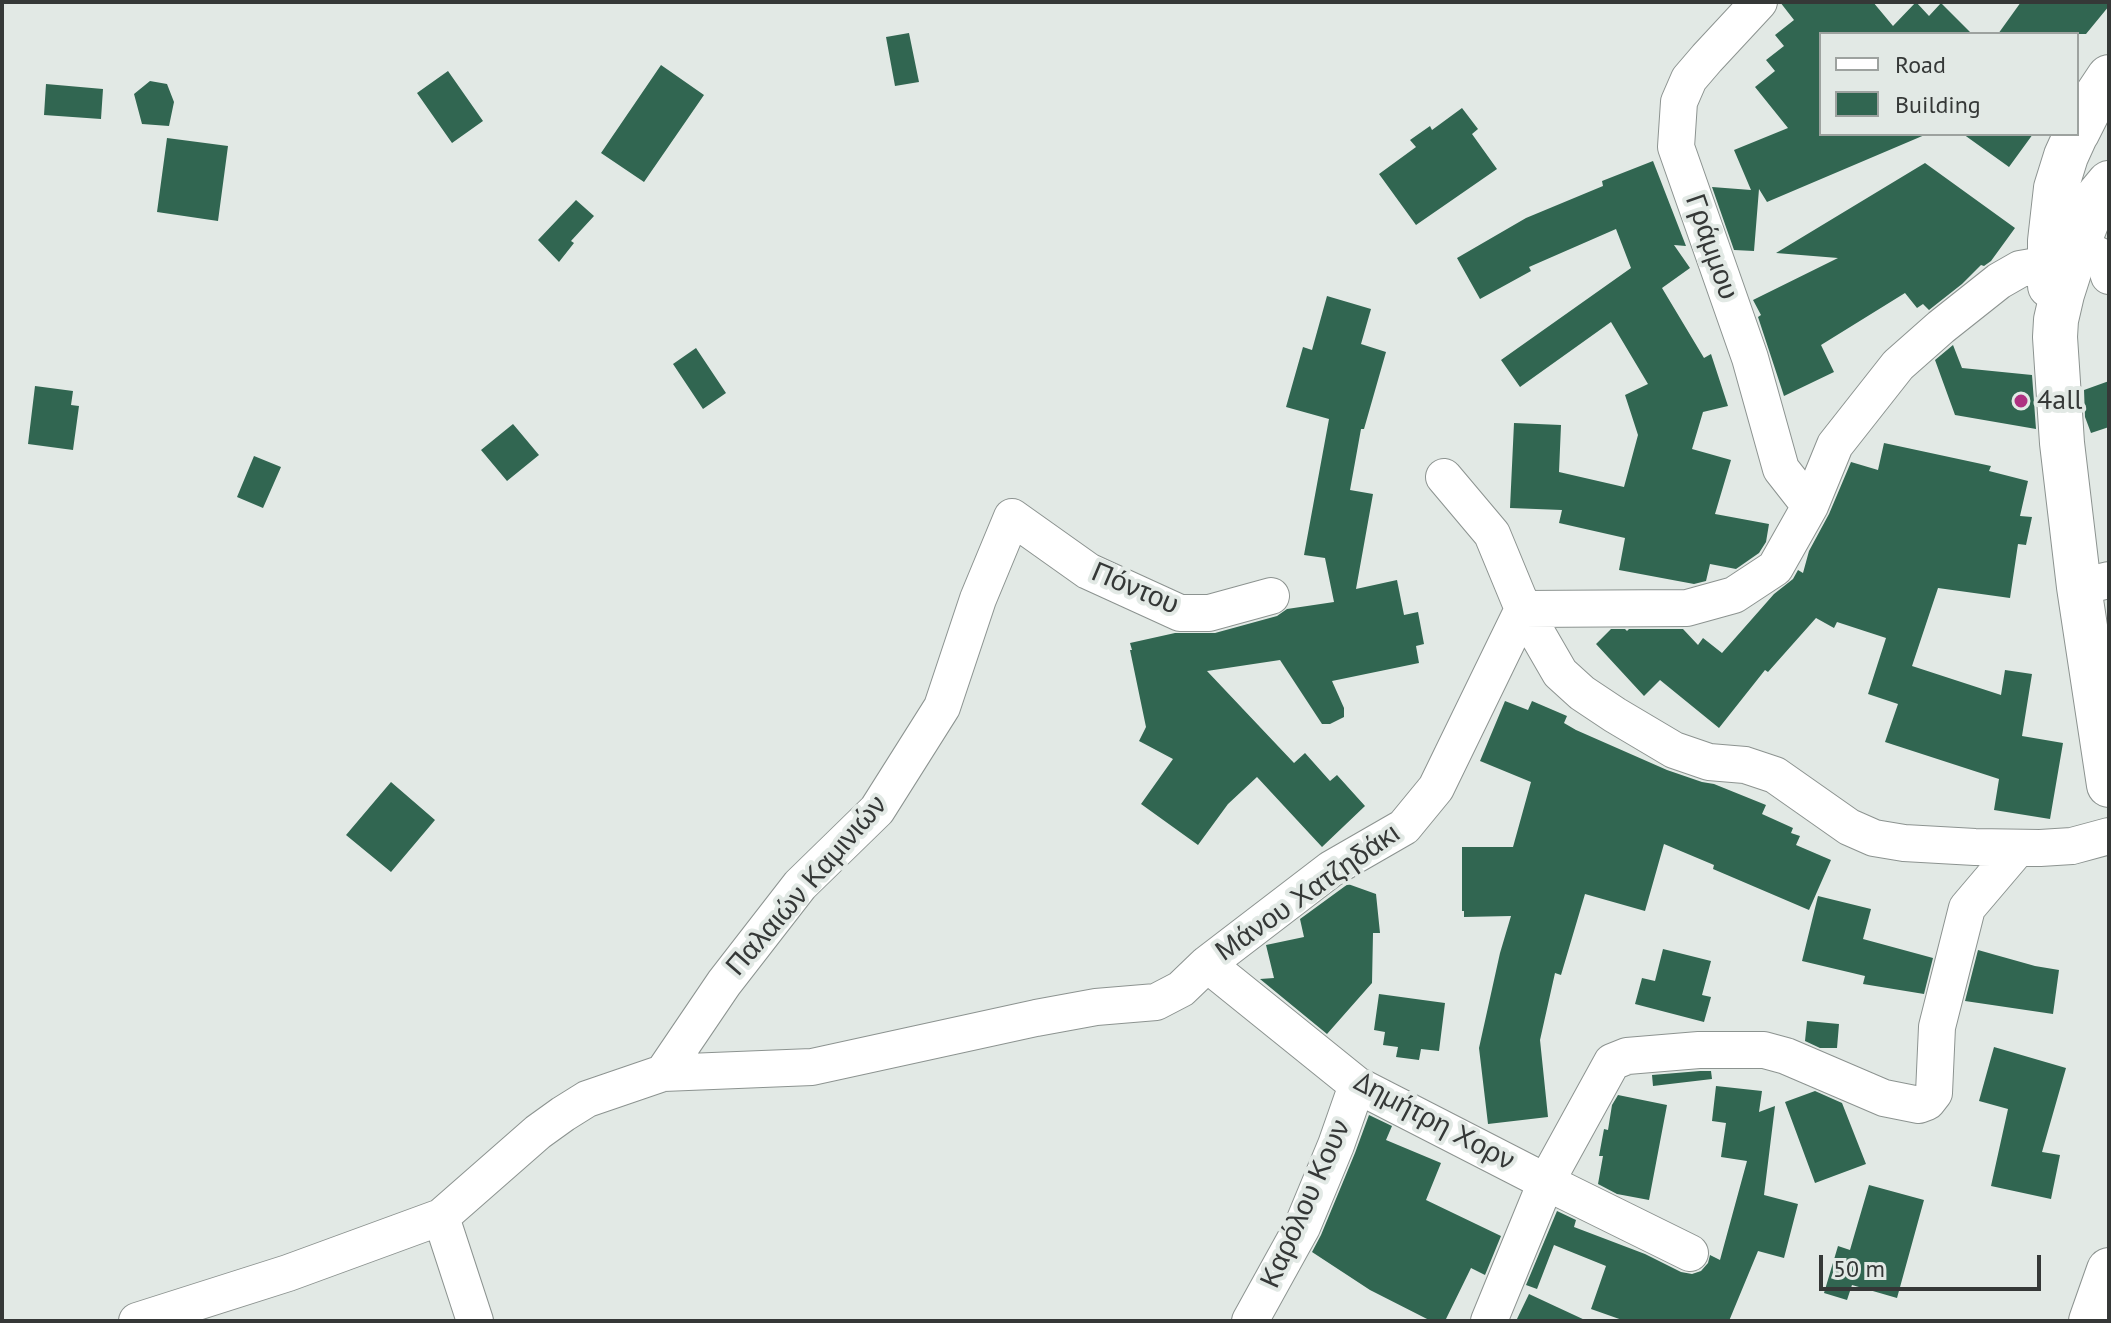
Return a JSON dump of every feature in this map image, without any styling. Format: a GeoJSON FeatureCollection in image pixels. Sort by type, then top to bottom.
{"type":"FeatureCollection","features":[{"type":"Feature","properties":{"kind":"main road"},"geometry":{"type":"LineString","coordinates":[[2079,131],[2109,77]]}},
{"type":"Feature","properties":{"kind":"main road"},"geometry":{"type":"LineString","coordinates":[[2075,138],[2074,167],[2082,186],[2090,194],[2104,189]]}},
{"type":"Feature","properties":{"kind":"main road"},"geometry":{"type":"LineString","coordinates":[[2075,138],[2056,188],[2063,255],[2056,320],[2057,395],[2094,584],[2109,785]]}},
{"type":"Feature","properties":{"kind":"main road"},"geometry":{"type":"LineString","coordinates":[[2063,255],[2104,189]]}},
{"type":"Feature","properties":{"kind":"main road"},"geometry":{"type":"LineString","coordinates":[[2091,1321],[2109,1270]]}},
{"type":"Feature","properties":{"kind":"street","name":"Γράμμου"},"geometry":{"type":"LineString","coordinates":[[1759,2],[1689,79],[1679,102],[1676,147],[1750,358],[1781,469],[1810,506]]}},
{"type":"Feature","properties":{"kind":"street"},"geometry":{"type":"LineString","coordinates":[[1523,609],[1687,608],[1734,595],[1775,568],[1810,506],[1835,445],[1898,365],[1941,327],[1999,281],[2028,266],[2063,255],[2098,255],[2105,263],[2109,276]]}},
{"type":"Feature","properties":{"kind":"street"},"geometry":{"type":"LineString","coordinates":[[1444,477],[1492,534],[1523,609],[1560,673],[1582,693],[1674,750],[1709,762],[1745,765],[1775,775],[1849,827],[1874,838],[1904,843],[2018,848],[2072,846],[2109,836]]}},
{"type":"Feature","properties":{"kind":"street","name":"Πόντου"},"geometry":{"type":"LineString","coordinates":[[1012,517],[1088,571],[1180,613],[1209,613],[1271,596]]}},
{"type":"Feature","properties":{"kind":"street","name":"Παλαιών Καμινιών"},"geometry":{"type":"LineString","coordinates":[[663,1073],[724,983],[800,885],[877,810],[885,798],[942,707],[978,599],[1012,517]]}},
{"type":"Feature","properties":{"kind":"street","name":"Μάνου Χατζηδάκι"},"geometry":{"type":"LineString","coordinates":[[137,1321],[288,1273],[441,1217],[528,1140],[563,1114],[587,1099],[663,1073],[812,1067],[1036,1018],[1096,1007],[1156,1002],[1181,989],[1207,964],[1331,869],[1404,827],[1436,788],[1523,609]]}},
{"type":"Feature","properties":{"kind":"street"},"geometry":{"type":"LineString","coordinates":[[1690,1253],[1546,1182],[1612,1062],[1627,1056],[1699,1050],[1764,1050],[1786,1056],[1884,1098],[1919,1105],[1927,1102],[1934,1093],[1937,1027],[1967,908],[2018,848]]}},
{"type":"Feature","properties":{"kind":"street","name":"Δημήτρη Χορν"},"geometry":{"type":"LineString","coordinates":[[1207,964],[1357,1085],[1546,1182],[1489,1321]]}},
{"type":"Feature","properties":{"kind":"street","name":"Καρόλου Κουν"},"geometry":{"type":"LineString","coordinates":[[1250,1321],[1302,1227],[1357,1085]]}},
{"type":"Feature","properties":{"kind":"street"},"geometry":{"type":"LineString","coordinates":[[441,1217],[475,1321]]}},
{"type":"Feature","properties":{"kind":"building"},"geometry":{"type":"Polygon","coordinates":[[[1780,2],[1873,2],[1893,26],[1916,2],[1929,16],[1941,3],[1970,32],[1819,32],[1819,136],[1922,136],[1767,202],[1759,189],[1754,251],[1734,250],[1712,187],[1751,190],[1734,150],[1788,128],[1755,87],[1775,71],[1766,60],[1784,46],[1775,35],[1794,20],[1780,2]]]}},
{"type":"Feature","properties":{"kind":"building"},"geometry":{"type":"Polygon","coordinates":[[[2021,2],[2109,2],[2086,34],[1999,32],[2021,2]]]}},
{"type":"Feature","properties":{"kind":"building"},"geometry":{"type":"Polygon","coordinates":[[[909,33],[919,82],[895,86],[886,37],[909,33]]]}},
{"type":"Feature","properties":{"kind":"building"},"geometry":{"type":"Polygon","coordinates":[[[661,65],[704,95],[644,182],[601,153],[661,65]]]}},
{"type":"Feature","properties":{"kind":"building"},"geometry":{"type":"Polygon","coordinates":[[[448,71],[483,121],[452,143],[417,93],[448,71]]]}},
{"type":"Feature","properties":{"kind":"building"},"geometry":{"type":"Polygon","coordinates":[[[150,81],[167,84],[174,102],[169,126],[142,124],[134,94],[150,81]]]}},
{"type":"Feature","properties":{"kind":"building"},"geometry":{"type":"Polygon","coordinates":[[[46,84],[103,89],[101,119],[44,115],[46,84]]]}},
{"type":"Feature","properties":{"kind":"building"},"geometry":{"type":"Polygon","coordinates":[[[1462,108],[1478,129],[1472,134],[1497,169],[1416,225],[1379,174],[1416,147],[1410,140],[1430,126],[1432,130],[1462,108]]]}},
{"type":"Feature","properties":{"kind":"building"},"geometry":{"type":"Polygon","coordinates":[[[1966,136],[2032,136],[2009,167],[1966,136]]]}},
{"type":"Feature","properties":{"kind":"building"},"geometry":{"type":"Polygon","coordinates":[[[167,138],[228,146],[218,221],[157,212],[167,138]]]}},
{"type":"Feature","properties":{"kind":"building"},"geometry":{"type":"Polygon","coordinates":[[[1653,161],[1686,246],[1674,245],[1690,268],[1662,288],[1704,358],[1711,354],[1728,406],[1703,412],[1692,449],[1731,460],[1715,514],[1769,524],[1766,542],[1759,553],[1736,569],[1710,564],[1706,581],[1694,584],[1619,570],[1625,538],[1559,523],[1562,510],[1510,508],[1514,423],[1561,425],[1559,472],[1624,487],[1638,435],[1625,395],[1648,384],[1611,322],[1520,387],[1501,360],[1631,268],[1616,229],[1529,267],[1531,271],[1480,299],[1457,258],[1526,218],[1603,186],[1602,181],[1653,161]]]}},
{"type":"Feature","properties":{"kind":"building"},"geometry":{"type":"Polygon","coordinates":[[[1925,163],[2015,228],[1991,261],[1981,265],[1929,310],[1923,304],[1917,308],[1905,293],[1821,345],[1834,372],[1784,396],[1758,317],[1761,315],[1753,300],[1838,258],[1776,253],[1925,163]]]}},
{"type":"Feature","properties":{"kind":"building"},"geometry":{"type":"Polygon","coordinates":[[[576,200],[594,216],[571,241],[574,243],[559,262],[538,240],[576,200]]]}},
{"type":"Feature","properties":{"kind":"building"},"geometry":{"type":"Polygon","coordinates":[[[1327,296],[1371,309],[1361,344],[1386,352],[1364,429],[1361,429],[1350,490],[1373,494],[1356,589],[1397,580],[1404,615],[1418,612],[1424,644],[1416,646],[1419,663],[1332,681],[1344,708],[1344,717],[1330,724],[1322,724],[1280,660],[1207,671],[1294,763],[1305,753],[1330,781],[1337,775],[1365,806],[1322,847],[1257,777],[1228,804],[1198,845],[1141,804],[1173,759],[1139,741],[1146,727],[1130,643],[1175,633],[1215,633],[1277,616],[1287,609],[1334,602],[1325,558],[1304,555],[1329,419],[1286,407],[1303,347],[1312,350],[1327,296]]]}},
{"type":"Feature","properties":{"kind":"building"},"geometry":{"type":"Polygon","coordinates":[[[1953,345],[1962,368],[2032,375],[2036,429],[1955,415],[1935,360],[1953,345]]]}},
{"type":"Feature","properties":{"kind":"building"},"geometry":{"type":"Polygon","coordinates":[[[696,348],[726,393],[703,409],[673,364],[696,348]]]}},
{"type":"Feature","properties":{"kind":"building"},"geometry":{"type":"Polygon","coordinates":[[[2109,381],[2109,427],[2091,433],[2085,417],[2084,390],[2109,381]]]}},
{"type":"Feature","properties":{"kind":"building"},"geometry":{"type":"Polygon","coordinates":[[[35,386],[73,391],[71,405],[79,406],[73,450],[28,444],[35,386]]]}},
{"type":"Feature","properties":{"kind":"building"},"geometry":{"type":"Polygon","coordinates":[[[513,424],[539,455],[507,481],[481,450],[513,424]]]}},
{"type":"Feature","properties":{"kind":"building"},"geometry":{"type":"Polygon","coordinates":[[[1884,443],[1991,466],[1989,471],[2028,481],[2020,516],[2032,517],[2026,545],[2018,544],[2010,598],[1938,588],[1912,666],[2001,695],[2005,670],[2032,674],[2022,736],[2063,743],[2050,819],[1994,810],[1999,779],[1885,742],[1898,704],[1868,694],[1886,638],[1837,622],[1834,628],[1816,618],[1768,672],[1765,670],[1719,728],[1660,680],[1644,696],[1596,644],[1611,629],[1683,629],[1698,645],[1703,638],[1722,653],[1798,570],[1803,573],[1809,551],[1851,462],[1878,470],[1884,443]]]}},
{"type":"Feature","properties":{"kind":"building"},"geometry":{"type":"Polygon","coordinates":[[[254,456],[281,467],[263,508],[237,497],[254,456]]]}},
{"type":"Feature","properties":{"kind":"building"},"geometry":{"type":"Polygon","coordinates":[[[1505,701],[1528,710],[1532,701],[1567,716],[1564,723],[1576,730],[1667,770],[1714,784],[1766,805],[1762,814],[1793,828],[1791,833],[1800,836],[1796,845],[1831,860],[1809,910],[1713,869],[1714,865],[1664,844],[1645,911],[1585,894],[1561,975],[1555,973],[1540,1040],[1548,1117],[1488,1124],[1479,1048],[1511,916],[1464,917],[1462,847],[1513,847],[1531,782],[1480,761],[1505,701]]]}},
{"type":"Feature","properties":{"kind":"building"},"geometry":{"type":"Polygon","coordinates":[[[391,782],[435,820],[391,872],[346,835],[391,782]]]}},
{"type":"Feature","properties":{"kind":"building"},"geometry":{"type":"Polygon","coordinates":[[[1348,884],[1376,894],[1380,933],[1373,933],[1372,983],[1327,1034],[1260,979],[1274,978],[1266,945],[1304,937],[1300,919],[1348,884]]]}},
{"type":"Feature","properties":{"kind":"building"},"geometry":{"type":"Polygon","coordinates":[[[1818,896],[1871,909],[1863,939],[1933,958],[1924,994],[1863,984],[1865,976],[1802,961],[1818,896]]]}},
{"type":"Feature","properties":{"kind":"building"},"geometry":{"type":"Polygon","coordinates":[[[1663,949],[1711,961],[1702,995],[1711,997],[1704,1022],[1635,1004],[1642,978],[1655,981],[1663,949]]]}},
{"type":"Feature","properties":{"kind":"building"},"geometry":{"type":"Polygon","coordinates":[[[1978,950],[2059,970],[2053,1014],[1965,1001],[1978,950]]]}},
{"type":"Feature","properties":{"kind":"building"},"geometry":{"type":"Polygon","coordinates":[[[1379,994],[1445,1003],[1439,1051],[1421,1049],[1419,1060],[1396,1057],[1398,1047],[1383,1045],[1385,1032],[1374,1030],[1379,994]]]}},
{"type":"Feature","properties":{"kind":"building"},"geometry":{"type":"Polygon","coordinates":[[[1807,1021],[1839,1024],[1837,1048],[1820,1048],[1805,1041],[1807,1021]]]}},
{"type":"Feature","properties":{"kind":"building"},"geometry":{"type":"Polygon","coordinates":[[[1994,1047],[2066,1068],[2042,1152],[2060,1155],[2051,1199],[1991,1186],[2008,1109],[1979,1101],[1994,1047]]]}},
{"type":"Feature","properties":{"kind":"building"},"geometry":{"type":"Polygon","coordinates":[[[1711,1071],[1712,1079],[1653,1086],[1652,1075],[1711,1071]]]}},
{"type":"Feature","properties":{"kind":"building"},"geometry":{"type":"Polygon","coordinates":[[[1716,1086],[1762,1091],[1759,1112],[1775,1106],[1764,1195],[1798,1204],[1784,1258],[1758,1251],[1729,1321],[1625,1321],[1591,1309],[1606,1266],[1554,1245],[1537,1289],[1526,1285],[1557,1211],[1576,1220],[1574,1227],[1645,1254],[1681,1272],[1692,1274],[1701,1271],[1710,1255],[1720,1260],[1747,1161],[1721,1157],[1726,1123],[1712,1121],[1716,1086]]]}},
{"type":"Feature","properties":{"kind":"building"},"geometry":{"type":"Polygon","coordinates":[[[1815,1091],[1842,1103],[1866,1164],[1815,1183],[1785,1102],[1815,1091]]]}},
{"type":"Feature","properties":{"kind":"building"},"geometry":{"type":"Polygon","coordinates":[[[1618,1095],[1667,1105],[1649,1200],[1617,1194],[1598,1184],[1604,1129],[1608,1130],[1612,1105],[1618,1095]]]}},
{"type":"Feature","properties":{"kind":"building"},"geometry":{"type":"Polygon","coordinates":[[[1369,1115],[1392,1126],[1386,1140],[1441,1163],[1426,1200],[1501,1236],[1485,1275],[1471,1268],[1445,1321],[1431,1321],[1370,1290],[1312,1252],[1369,1115]]]}},
{"type":"Feature","properties":{"kind":"building"},"geometry":{"type":"Polygon","coordinates":[[[1869,1185],[1924,1200],[1897,1298],[1852,1285],[1847,1300],[1824,1293],[1838,1246],[1850,1250],[1869,1185]]]}},
{"type":"Feature","properties":{"kind":"building"},"geometry":{"type":"Polygon","coordinates":[[[1529,1294],[1587,1321],[1516,1321],[1529,1294]]]}},
{"type":"Feature","properties":{"kind":"place","name":"4all"},"geometry":{"type":"Point","coordinates":[2021,401]}}]}
